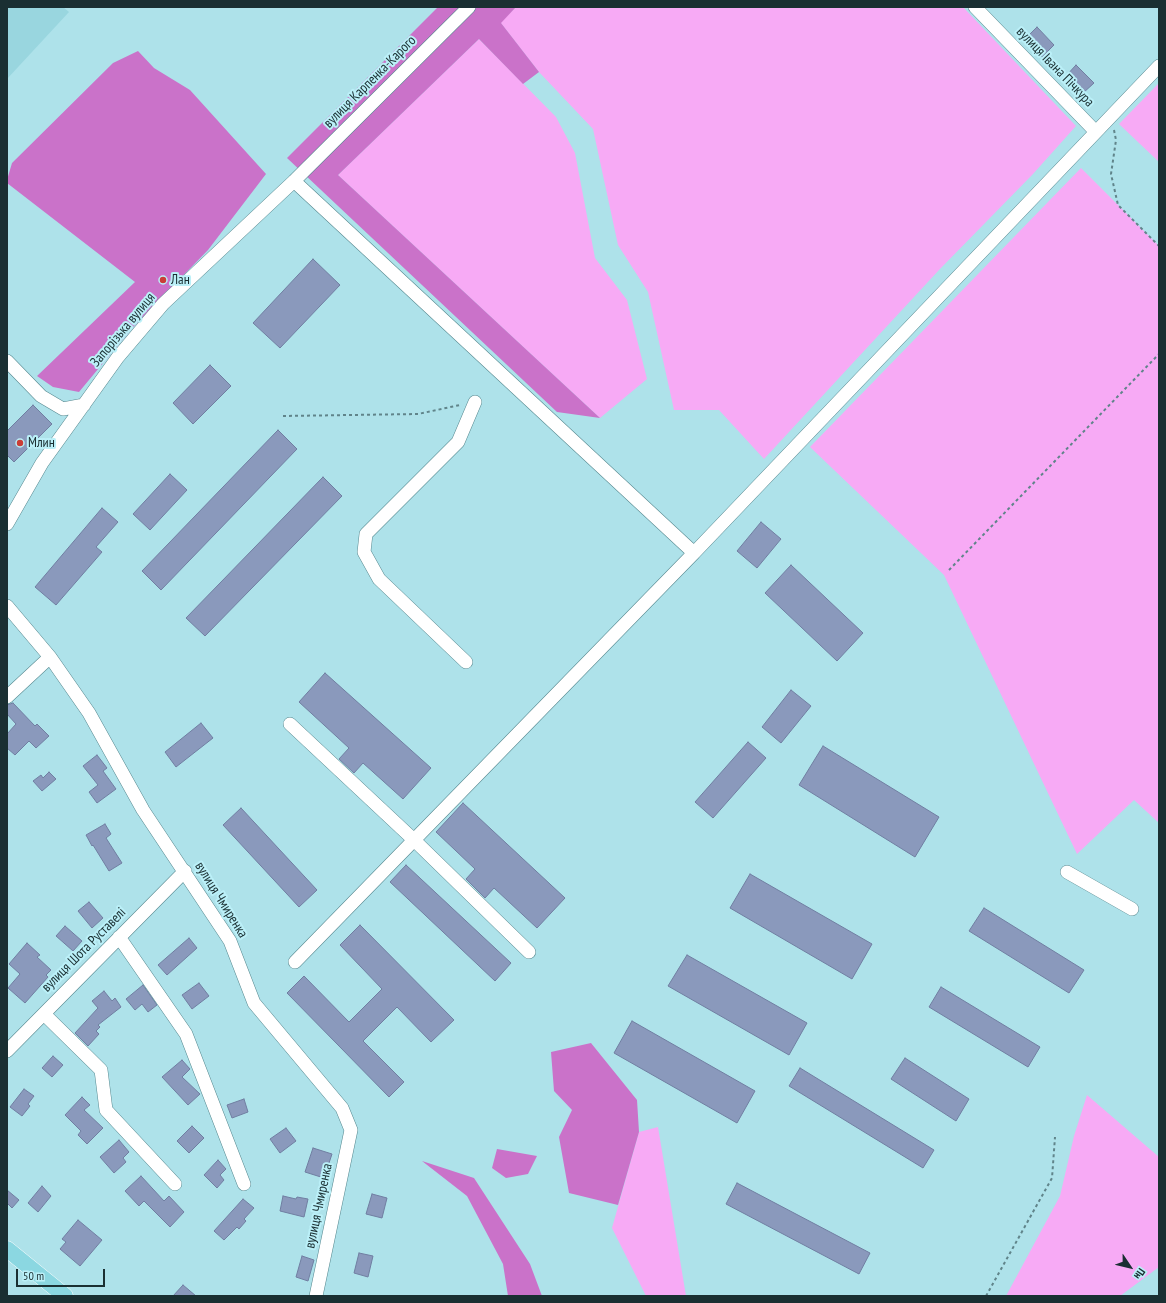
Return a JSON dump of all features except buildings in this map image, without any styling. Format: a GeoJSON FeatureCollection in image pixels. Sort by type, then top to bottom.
{"type":"FeatureCollection","features":[{"type":"Feature","properties":{"kind":"main road"},"geometry":{"type":"LineString","coordinates":[[7,1249],[65,1296]]}},
{"type":"Feature","properties":{"kind":"street","name":"вулиця Карпенка-Карого"},"geometry":{"type":"LineString","coordinates":[[294,181],[469,7]]}},
{"type":"Feature","properties":{"kind":"street","name":"вулиця Івана Пічкура"},"geometry":{"type":"LineString","coordinates":[[975,7],[1095,131]]}},
{"type":"Feature","properties":{"kind":"street"},"geometry":{"type":"LineString","coordinates":[[296,962],[694,554],[1095,131],[1159,66]]}},
{"type":"Feature","properties":{"kind":"street","name":"Запорізька вулиця"},"geometry":{"type":"LineString","coordinates":[[7,524],[42,463],[118,357],[164,304],[294,181]]}},
{"type":"Feature","properties":{"kind":"street"},"geometry":{"type":"LineString","coordinates":[[294,181],[694,554]]}},
{"type":"Feature","properties":{"kind":"street"},"geometry":{"type":"LineString","coordinates":[[7,361],[41,396],[63,409],[84,405]]}},
{"type":"Feature","properties":{"kind":"street"},"geometry":{"type":"LineString","coordinates":[[466,662],[379,579],[364,552],[366,534],[458,442],[475,402]]}},
{"type":"Feature","properties":{"kind":"street","name":"вулиця Чмиренка"},"geometry":{"type":"LineString","coordinates":[[7,606],[50,657],[89,713],[143,810],[185,871],[230,941],[254,1003],[342,1108],[352,1130],[316,1296]]}},
{"type":"Feature","properties":{"kind":"street"},"geometry":{"type":"LineString","coordinates":[[7,697],[50,657]]}},
{"type":"Feature","properties":{"kind":"street"},"geometry":{"type":"LineString","coordinates":[[290,724],[414,840],[528,952]]}},
{"type":"Feature","properties":{"kind":"street","name":"вулиця Шота Руставелі"},"geometry":{"type":"LineString","coordinates":[[7,1051],[185,871]]}},
{"type":"Feature","properties":{"kind":"street"},"geometry":{"type":"LineString","coordinates":[[1067,872],[1132,910]]}},
{"type":"Feature","properties":{"kind":"street"},"geometry":{"type":"LineString","coordinates":[[119,937],[186,1034],[244,1184]]}},
{"type":"Feature","properties":{"kind":"street"},"geometry":{"type":"LineString","coordinates":[[44,1014],[101,1070],[106,1110],[175,1184]]}},
{"type":"Feature","properties":{"kind":"path"},"geometry":{"type":"LineString","coordinates":[[1111,116],[1116,140],[1111,174],[1118,205],[1159,246]]}},
{"type":"Feature","properties":{"kind":"path"},"geometry":{"type":"LineString","coordinates":[[949,570],[1159,354]]}},
{"type":"Feature","properties":{"kind":"path"},"geometry":{"type":"LineString","coordinates":[[283,416],[418,414],[475,402]]}},
{"type":"Feature","properties":{"kind":"path"},"geometry":{"type":"LineString","coordinates":[[986,1296],[1052,1178],[1055,1137]]}},
{"type":"Feature","properties":{"kind":"shaded area"},"geometry":{"type":"Polygon","coordinates":[[[7,7],[63,7],[69,12],[7,79],[7,7]]]}},
{"type":"Feature","properties":{"kind":"shaded area"},"geometry":{"type":"Polygon","coordinates":[[[438,7],[516,7],[501,23],[539,72],[523,84],[479,39],[338,175],[600,418],[557,412],[287,158],[438,7]]]}},
{"type":"Feature","properties":{"kind":"shaded area"},"geometry":{"type":"Polygon","coordinates":[[[516,7],[963,7],[1076,126],[1033,174],[939,270],[764,459],[719,410],[674,410],[648,292],[618,245],[593,129],[539,72],[500,22],[516,7]]]}},
{"type":"Feature","properties":{"kind":"shaded area"},"geometry":{"type":"Polygon","coordinates":[[[479,39],[556,117],[575,153],[595,258],[627,300],[647,379],[600,418],[338,175],[479,39]]]}},
{"type":"Feature","properties":{"kind":"shaded area"},"geometry":{"type":"Polygon","coordinates":[[[138,51],[154,68],[190,90],[266,174],[208,250],[133,327],[79,392],[53,387],[37,376],[135,282],[7,183],[7,180],[12,163],[113,63],[138,51]]]}},
{"type":"Feature","properties":{"kind":"shaded area"},"geometry":{"type":"Polygon","coordinates":[[[1159,83],[1159,162],[1119,124],[1159,83]]]}},
{"type":"Feature","properties":{"kind":"shaded area"},"geometry":{"type":"Polygon","coordinates":[[[1081,168],[1159,246],[1159,823],[1134,800],[1077,854],[944,575],[810,447],[1081,168]]]}},
{"type":"Feature","properties":{"kind":"shaded area"},"geometry":{"type":"Polygon","coordinates":[[[591,1043],[637,1100],[639,1132],[618,1205],[569,1193],[559,1137],[572,1110],[554,1091],[551,1052],[591,1043]]]}},
{"type":"Feature","properties":{"kind":"shaded area"},"geometry":{"type":"Polygon","coordinates":[[[1087,1095],[1159,1157],[1159,1267],[1120,1296],[1006,1296],[1060,1196],[1074,1136],[1087,1095]]]}},
{"type":"Feature","properties":{"kind":"shaded area"},"geometry":{"type":"Polygon","coordinates":[[[658,1127],[686,1296],[646,1296],[612,1228],[639,1132],[658,1127]]]}},
{"type":"Feature","properties":{"kind":"shaded area"},"geometry":{"type":"Polygon","coordinates":[[[497,1149],[537,1156],[528,1174],[506,1178],[492,1168],[497,1149]]]}},
{"type":"Feature","properties":{"kind":"shaded area"},"geometry":{"type":"Polygon","coordinates":[[[422,1161],[474,1178],[530,1264],[542,1296],[508,1296],[503,1264],[467,1196],[422,1161]]]}},
{"type":"Feature","properties":{"kind":"place","name":"Лан"},"geometry":{"type":"Point","coordinates":[163,280]}},
{"type":"Feature","properties":{"kind":"place","name":"Млин"},"geometry":{"type":"Point","coordinates":[20,443]}}]}
